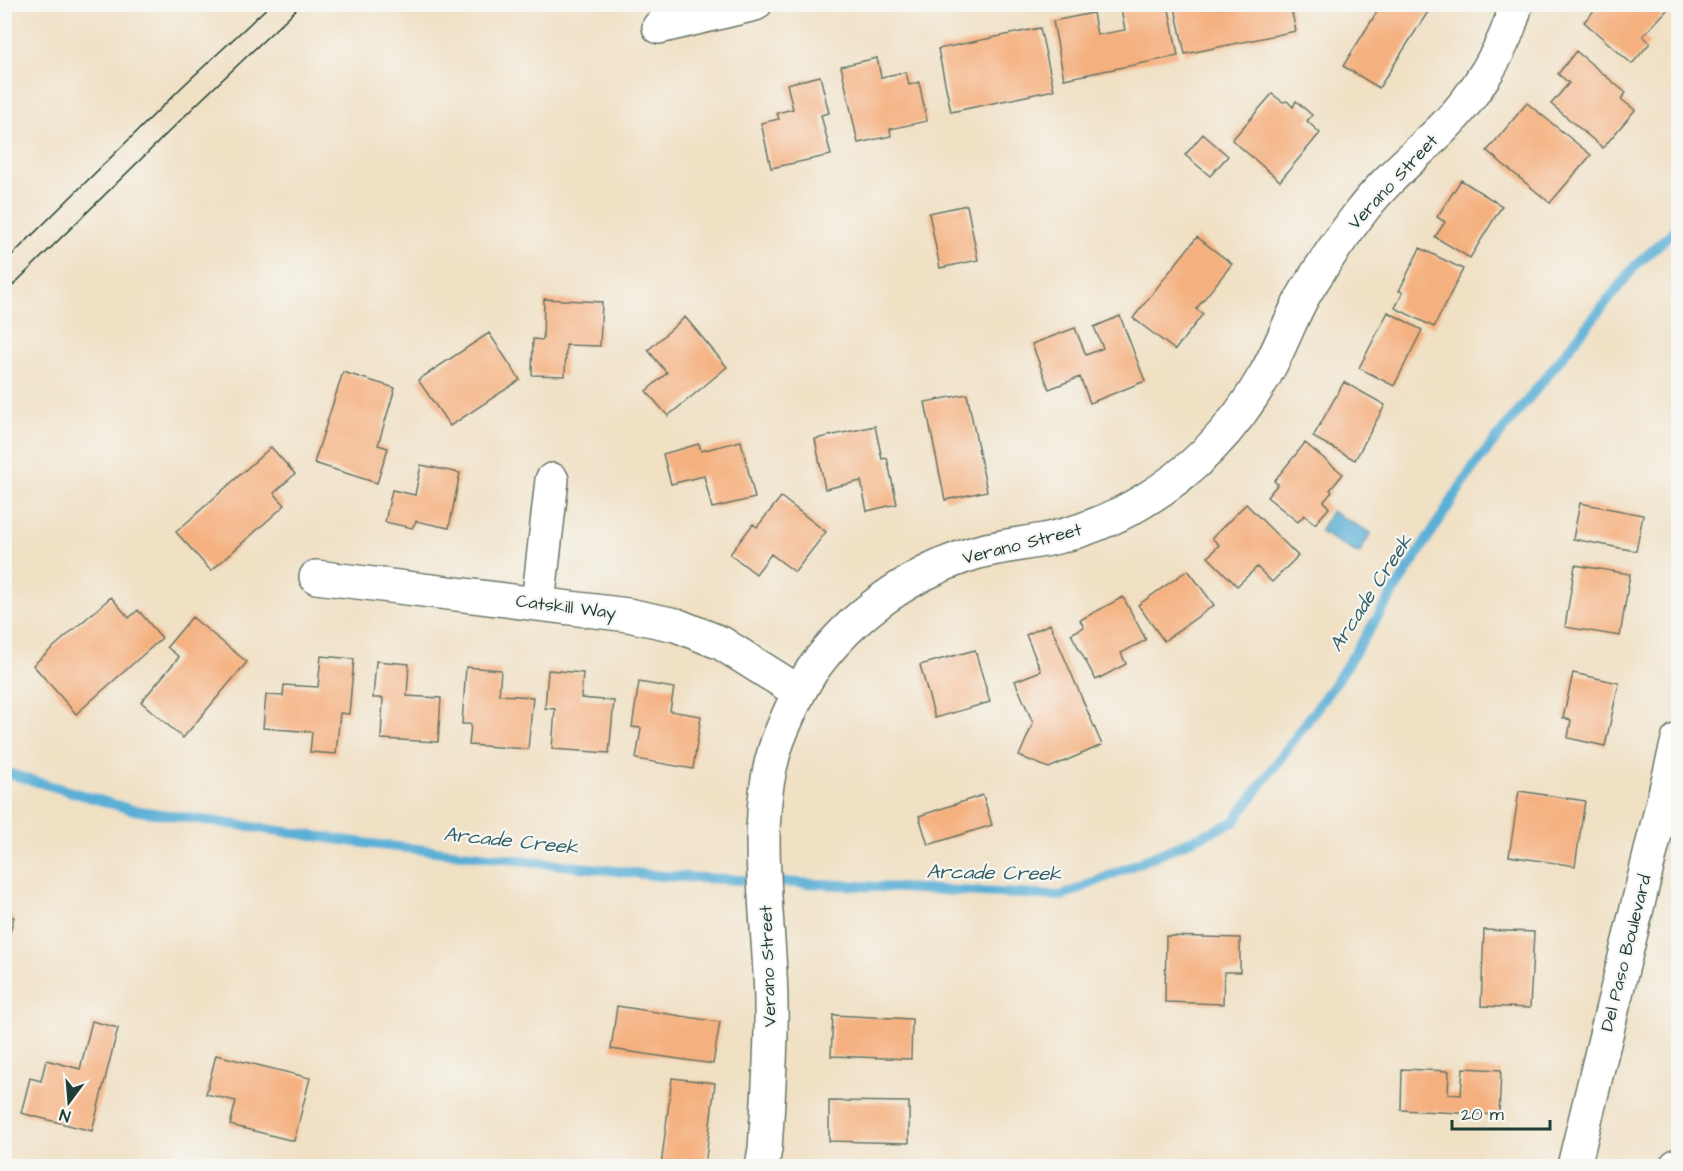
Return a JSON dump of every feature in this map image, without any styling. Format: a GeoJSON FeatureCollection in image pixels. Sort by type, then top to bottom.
{"type":"FeatureCollection","features":[{"type":"Feature","properties":{"kind":"street"},"geometry":{"type":"LineString","coordinates":[[659,27],[755,4]]}},
{"type":"Feature","properties":{"kind":"street","name":"Verano Street"},"geometry":{"type":"LineString","coordinates":[[762,1167],[769,1091],[771,1006],[763,809],[775,750],[799,692],[813,670],[846,630],[885,596],[929,571],[977,552],[1053,538],[1096,524],[1139,504],[1178,478],[1212,447],[1242,412],[1267,373],[1301,300],[1364,207],[1462,107],[1493,62],[1516,4]]}},
{"type":"Feature","properties":{"kind":"street"},"geometry":{"type":"LineString","coordinates":[[538,604],[552,480]]}},
{"type":"Feature","properties":{"kind":"street","name":"Catskill Way"},"geometry":{"type":"LineString","coordinates":[[316,577],[628,615],[676,625],[721,643],[799,692]]}},
{"type":"Feature","properties":{"kind":"street","name":"Del Paso Boulevard"},"geometry":{"type":"LineString","coordinates":[[1574,1167],[1678,740]]}},
{"type":"Feature","properties":{"kind":"water"},"geometry":{"type":"Polygon","coordinates":[[[1331,511],[1371,533],[1359,554],[1320,532],[1331,511]]]}},
{"type":"Feature","properties":{"kind":"building"},"geometry":{"type":"Polygon","coordinates":[[[1120,4],[1168,4],[1178,56],[1064,79],[1053,21],[1093,13],[1097,35],[1125,30],[1120,4]]]}},
{"type":"Feature","properties":{"kind":"building"},"geometry":{"type":"Polygon","coordinates":[[[1174,4],[1219,4],[1220,8],[1240,4],[1290,4],[1296,31],[1185,54],[1174,4]]]}},
{"type":"Feature","properties":{"kind":"building"},"geometry":{"type":"Polygon","coordinates":[[[1382,4],[1433,4],[1379,88],[1343,66],[1382,4]]]}},
{"type":"Feature","properties":{"kind":"building"},"geometry":{"type":"Polygon","coordinates":[[[1600,4],[1661,4],[1667,10],[1643,36],[1650,43],[1632,64],[1584,22],[1600,4]]]}},
{"type":"Feature","properties":{"kind":"building"},"geometry":{"type":"Polygon","coordinates":[[[1040,28],[1054,90],[951,112],[938,49],[1040,28]]]}},
{"type":"Feature","properties":{"kind":"building"},"geometry":{"type":"Polygon","coordinates":[[[1576,51],[1626,93],[1621,99],[1635,110],[1603,148],[1551,104],[1569,83],[1558,74],[1576,51]]]}},
{"type":"Feature","properties":{"kind":"building"},"geometry":{"type":"Polygon","coordinates":[[[877,58],[881,77],[906,72],[909,85],[919,82],[927,121],[890,129],[891,136],[858,143],[841,66],[877,58]]]}},
{"type":"Feature","properties":{"kind":"building"},"geometry":{"type":"Polygon","coordinates":[[[820,76],[829,113],[821,115],[831,155],[771,168],[761,123],[779,119],[777,113],[793,109],[787,84],[820,76]]]}},
{"type":"Feature","properties":{"kind":"building"},"geometry":{"type":"Polygon","coordinates":[[[1272,94],[1283,102],[1287,101],[1293,107],[1296,101],[1312,115],[1307,121],[1320,133],[1280,181],[1232,140],[1272,94]]]}},
{"type":"Feature","properties":{"kind":"building"},"geometry":{"type":"Polygon","coordinates":[[[1527,103],[1591,155],[1550,203],[1487,151],[1527,103]]]}},
{"type":"Feature","properties":{"kind":"building"},"geometry":{"type":"Polygon","coordinates":[[[1203,134],[1228,156],[1210,176],[1185,155],[1203,134]]]}},
{"type":"Feature","properties":{"kind":"building"},"geometry":{"type":"Polygon","coordinates":[[[1461,180],[1502,206],[1470,258],[1435,237],[1445,222],[1437,217],[1461,180]]]}},
{"type":"Feature","properties":{"kind":"building"},"geometry":{"type":"Polygon","coordinates":[[[967,205],[978,260],[940,268],[929,213],[967,205]]]}},
{"type":"Feature","properties":{"kind":"building"},"geometry":{"type":"Polygon","coordinates":[[[1197,237],[1232,264],[1196,309],[1203,314],[1175,350],[1133,318],[1197,237]]]}},
{"type":"Feature","properties":{"kind":"building"},"geometry":{"type":"Polygon","coordinates":[[[1420,248],[1463,269],[1434,327],[1395,308],[1403,292],[1399,291],[1420,248]]]}},
{"type":"Feature","properties":{"kind":"building"},"geometry":{"type":"Polygon","coordinates":[[[544,299],[602,302],[600,346],[566,345],[565,376],[532,375],[533,339],[543,340],[544,299]]]}},
{"type":"Feature","properties":{"kind":"building"},"geometry":{"type":"Polygon","coordinates":[[[1388,312],[1422,330],[1394,386],[1359,368],[1388,312]]]}},
{"type":"Feature","properties":{"kind":"building"},"geometry":{"type":"Polygon","coordinates":[[[1120,316],[1145,381],[1090,403],[1080,377],[1049,389],[1032,344],[1075,328],[1086,355],[1103,348],[1094,327],[1120,316]]]}},
{"type":"Feature","properties":{"kind":"building"},"geometry":{"type":"Polygon","coordinates":[[[685,317],[727,367],[668,416],[646,391],[667,373],[648,350],[685,317]]]}},
{"type":"Feature","properties":{"kind":"building"},"geometry":{"type":"Polygon","coordinates":[[[489,333],[520,380],[450,426],[418,380],[489,333]]]}},
{"type":"Feature","properties":{"kind":"building"},"geometry":{"type":"Polygon","coordinates":[[[343,372],[395,388],[378,445],[388,448],[377,483],[314,463],[343,372]]]}},
{"type":"Feature","properties":{"kind":"building"},"geometry":{"type":"Polygon","coordinates":[[[1344,382],[1385,405],[1355,460],[1313,437],[1344,382]]]}},
{"type":"Feature","properties":{"kind":"building"},"geometry":{"type":"Polygon","coordinates":[[[967,394],[987,491],[945,500],[925,402],[967,394]]]}},
{"type":"Feature","properties":{"kind":"building"},"geometry":{"type":"Polygon","coordinates":[[[875,426],[882,459],[887,458],[897,504],[867,511],[861,481],[825,489],[815,439],[875,426]]]}},
{"type":"Feature","properties":{"kind":"building"},"geometry":{"type":"Polygon","coordinates":[[[741,441],[755,498],[712,508],[704,476],[671,484],[663,454],[699,444],[701,451],[741,441]]]}},
{"type":"Feature","properties":{"kind":"building"},"geometry":{"type":"Polygon","coordinates":[[[1305,443],[1343,474],[1324,501],[1329,508],[1315,524],[1304,515],[1298,522],[1267,497],[1278,484],[1274,481],[1305,443]]]}},
{"type":"Feature","properties":{"kind":"building"},"geometry":{"type":"Polygon","coordinates":[[[271,447],[295,474],[274,493],[285,505],[211,571],[176,532],[271,447]]]}},
{"type":"Feature","properties":{"kind":"building"},"geometry":{"type":"Polygon","coordinates":[[[421,465],[460,473],[449,528],[416,521],[412,528],[385,522],[392,490],[415,495],[421,465]]]}},
{"type":"Feature","properties":{"kind":"building"},"geometry":{"type":"Polygon","coordinates":[[[781,497],[826,532],[795,572],[771,554],[756,574],[730,554],[753,524],[757,527],[781,497]]]}},
{"type":"Feature","properties":{"kind":"building"},"geometry":{"type":"Polygon","coordinates":[[[1580,503],[1643,515],[1636,551],[1573,539],[1580,503]]]}},
{"type":"Feature","properties":{"kind":"building"},"geometry":{"type":"Polygon","coordinates":[[[1246,504],[1298,556],[1272,582],[1257,567],[1237,586],[1208,557],[1219,545],[1212,538],[1246,504]]]}},
{"type":"Feature","properties":{"kind":"building"},"geometry":{"type":"Polygon","coordinates":[[[1575,565],[1630,574],[1620,636],[1565,627],[1575,565]]]}},
{"type":"Feature","properties":{"kind":"building"},"geometry":{"type":"Polygon","coordinates":[[[1188,570],[1214,605],[1164,641],[1138,605],[1188,570]]]}},
{"type":"Feature","properties":{"kind":"building"},"geometry":{"type":"Polygon","coordinates":[[[111,597],[129,618],[138,610],[162,638],[76,714],[33,665],[111,597]]]}},
{"type":"Feature","properties":{"kind":"building"},"geometry":{"type":"Polygon","coordinates":[[[1123,597],[1146,640],[1121,653],[1126,664],[1096,680],[1071,634],[1084,627],[1080,620],[1123,597]]]}},
{"type":"Feature","properties":{"kind":"building"},"geometry":{"type":"Polygon","coordinates":[[[192,617],[247,662],[183,738],[141,702],[179,657],[167,647],[192,617]]]}},
{"type":"Feature","properties":{"kind":"building"},"geometry":{"type":"Polygon","coordinates":[[[1050,624],[1102,745],[1049,768],[1019,756],[1033,723],[1015,681],[1041,671],[1026,635],[1050,624]]]}},
{"type":"Feature","properties":{"kind":"building"},"geometry":{"type":"Polygon","coordinates":[[[975,650],[990,702],[935,718],[920,665],[975,650]]]}},
{"type":"Feature","properties":{"kind":"building"},"geometry":{"type":"Polygon","coordinates":[[[321,656],[354,659],[349,714],[340,713],[336,754],[310,752],[312,732],[263,728],[266,695],[283,696],[284,685],[318,687],[321,656]]]}},
{"type":"Feature","properties":{"kind":"building"},"geometry":{"type":"Polygon","coordinates":[[[376,661],[409,664],[407,696],[441,698],[438,742],[381,739],[383,698],[373,698],[376,661]]]}},
{"type":"Feature","properties":{"kind":"building"},"geometry":{"type":"Polygon","coordinates":[[[466,667],[501,670],[499,695],[533,697],[528,749],[469,745],[471,724],[462,724],[466,667]]]}},
{"type":"Feature","properties":{"kind":"building"},"geometry":{"type":"Polygon","coordinates":[[[548,670],[583,673],[581,698],[614,701],[609,753],[552,749],[555,709],[545,708],[548,670]]]}},
{"type":"Feature","properties":{"kind":"building"},"geometry":{"type":"Polygon","coordinates":[[[1573,673],[1619,683],[1605,746],[1568,738],[1571,720],[1563,718],[1573,673]]]}},
{"type":"Feature","properties":{"kind":"building"},"geometry":{"type":"Polygon","coordinates":[[[639,682],[674,688],[670,711],[701,716],[693,769],[636,759],[641,728],[632,727],[639,682]]]}},
{"type":"Feature","properties":{"kind":"building"},"geometry":{"type":"Polygon","coordinates":[[[1519,791],[1585,801],[1575,866],[1509,856],[1519,791]]]}},
{"type":"Feature","properties":{"kind":"building"},"geometry":{"type":"Polygon","coordinates":[[[983,795],[992,825],[928,845],[919,816],[983,795]]]}},
{"type":"Feature","properties":{"kind":"building"},"geometry":{"type":"Polygon","coordinates":[[[4,914],[14,917],[5,952],[4,952],[4,914]]]}},
{"type":"Feature","properties":{"kind":"building"},"geometry":{"type":"Polygon","coordinates":[[[1484,930],[1534,932],[1530,1008],[1481,1006],[1484,930]]]}},
{"type":"Feature","properties":{"kind":"building"},"geometry":{"type":"Polygon","coordinates":[[[1166,936],[1240,938],[1240,972],[1224,972],[1223,1004],[1165,1002],[1166,936]]]}},
{"type":"Feature","properties":{"kind":"building"},"geometry":{"type":"Polygon","coordinates":[[[617,1006],[720,1022],[713,1064],[611,1049],[617,1006]]]}},
{"type":"Feature","properties":{"kind":"building"},"geometry":{"type":"Polygon","coordinates":[[[833,1015],[912,1019],[911,1059],[831,1056],[833,1015]]]}},
{"type":"Feature","properties":{"kind":"building"},"geometry":{"type":"Polygon","coordinates":[[[92,1021],[118,1028],[92,1131],[21,1113],[30,1078],[41,1081],[46,1060],[80,1069],[92,1021]]]}},
{"type":"Feature","properties":{"kind":"building"},"geometry":{"type":"Polygon","coordinates":[[[216,1055],[310,1078],[294,1141],[230,1125],[236,1101],[206,1094],[216,1055]]]}},
{"type":"Feature","properties":{"kind":"building"},"geometry":{"type":"Polygon","coordinates":[[[1463,1068],[1501,1070],[1499,1115],[1401,1110],[1402,1069],[1449,1071],[1448,1094],[1461,1095],[1463,1068]]]}},
{"type":"Feature","properties":{"kind":"building"},"geometry":{"type":"Polygon","coordinates":[[[672,1078],[715,1083],[705,1166],[661,1166],[672,1078]]]}},
{"type":"Feature","properties":{"kind":"building"},"geometry":{"type":"Polygon","coordinates":[[[829,1101],[909,1102],[909,1143],[829,1141],[829,1101]]]}},
{"type":"Feature","properties":{"kind":"waterway","name":"Arcade Creek"},"geometry":{"type":"LineString","coordinates":[[4,772],[133,810],[371,844],[662,876],[1062,896],[1234,822],[1340,676],[1472,469],[1635,266],[1678,227]]}},
{"type":"Feature","properties":{"kind":"tram line"},"geometry":{"type":"LineString","coordinates":[[4,263],[184,85],[271,4]]}},
{"type":"Feature","properties":{"kind":"tram line"},"geometry":{"type":"LineString","coordinates":[[4,294],[302,4]]}}]}
